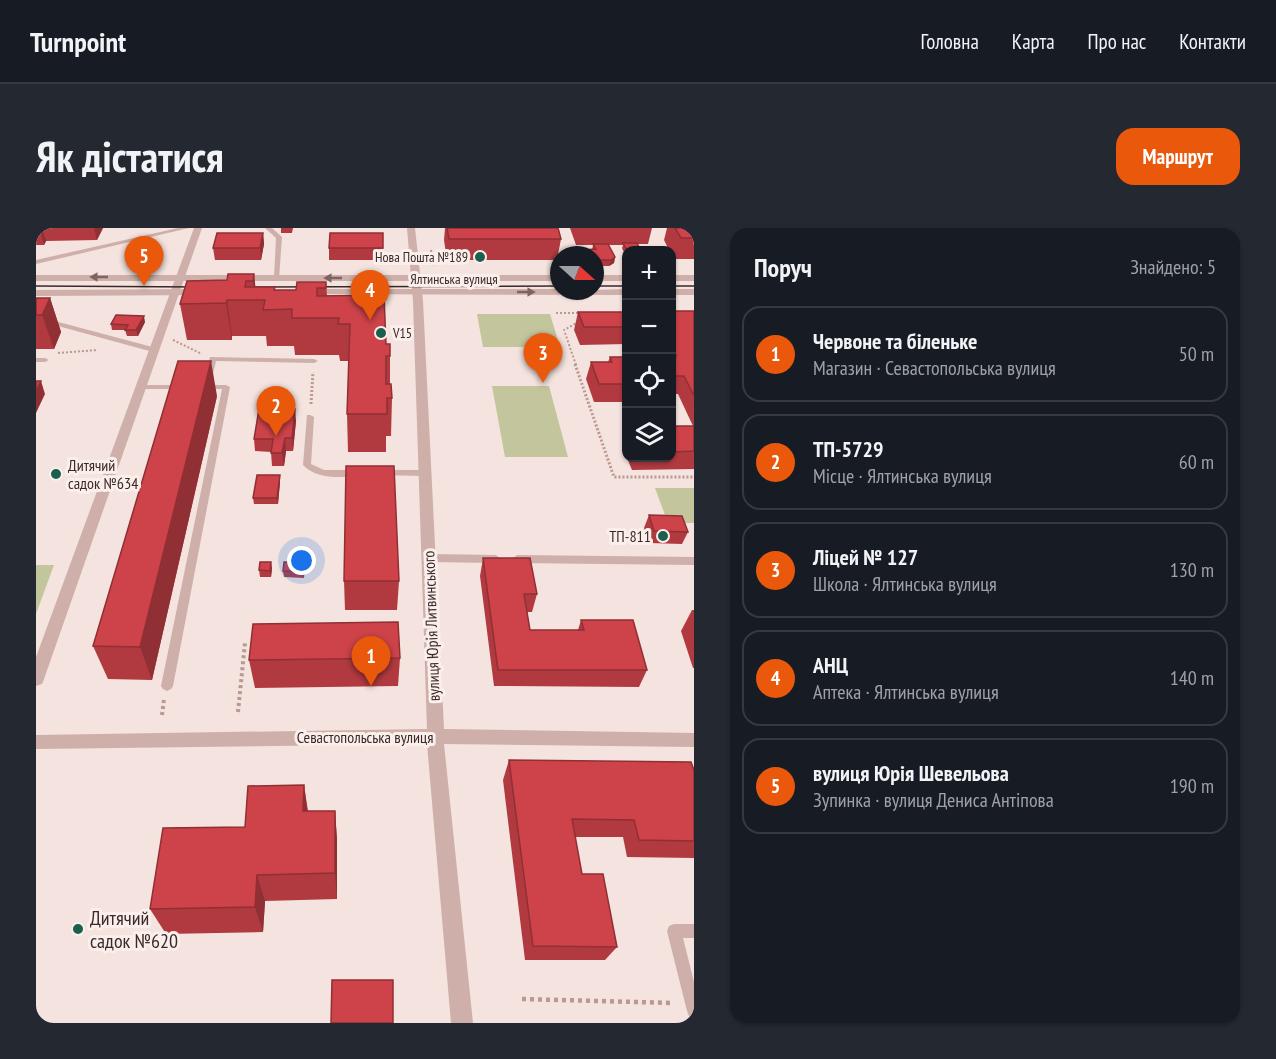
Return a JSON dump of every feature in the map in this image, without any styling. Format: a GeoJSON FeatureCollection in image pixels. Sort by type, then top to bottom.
{"type":"FeatureCollection","features":[{"type":"Feature","properties":{"kind":"street"},"geometry":{"type":"LineString","coordinates":[[36,679],[198,228]]}},
{"type":"Feature","properties":{"kind":"street","name":"вулиця Юрія Литвинського"},"geometry":{"type":"LineString","coordinates":[[411,228],[417,285],[437,770],[462,1023]]}},
{"type":"Feature","properties":{"kind":"street","name":"Ялтинська вулиця"},"geometry":{"type":"LineString","coordinates":[[36,278],[277,278],[622,292]]}},
{"type":"Feature","properties":{"kind":"street","name":"Ялтинська вулиця"},"geometry":{"type":"LineString","coordinates":[[298,292],[550,278]]}},
{"type":"Feature","properties":{"kind":"street"},"geometry":{"type":"LineString","coordinates":[[604,278],[622,278]]}},
{"type":"Feature","properties":{"kind":"street"},"geometry":{"type":"LineString","coordinates":[[676,278],[694,278]]}},
{"type":"Feature","properties":{"kind":"street"},"geometry":{"type":"LineString","coordinates":[[36,293],[216,292]]}},
{"type":"Feature","properties":{"kind":"street"},"geometry":{"type":"LineString","coordinates":[[676,292],[694,292]]}},
{"type":"Feature","properties":{"kind":"street","name":"Севастопольська вулиця"},"geometry":{"type":"LineString","coordinates":[[36,742],[436,737],[694,740]]}},
{"type":"Feature","properties":{"kind":"lane"},"geometry":{"type":"LineString","coordinates":[[36,262],[186,228]]}},
{"type":"Feature","properties":{"kind":"lane"},"geometry":{"type":"LineString","coordinates":[[268,228],[279,237],[277,278]]}},
{"type":"Feature","properties":{"kind":"lane"},"geometry":{"type":"LineString","coordinates":[[36,318],[153,350]]}},
{"type":"Feature","properties":{"kind":"lane"},"geometry":{"type":"LineString","coordinates":[[206,387],[213,359],[314,361]]}},
{"type":"Feature","properties":{"kind":"lane"},"geometry":{"type":"LineString","coordinates":[[36,360],[45,360]]}},
{"type":"Feature","properties":{"kind":"lane"},"geometry":{"type":"LineString","coordinates":[[140,387],[226,387],[167,686]]}},
{"type":"Feature","properties":{"kind":"lane"},"geometry":{"type":"LineString","coordinates":[[310,417],[307,465],[313,471],[321,473],[425,473]]}},
{"type":"Feature","properties":{"kind":"lane"},"geometry":{"type":"LineString","coordinates":[[428,558],[694,561]]}},
{"type":"Feature","properties":{"kind":"lane"},"geometry":{"type":"LineString","coordinates":[[693,1008],[674,931],[694,931]]}},
{"type":"Feature","properties":{"kind":"path"},"geometry":{"type":"LineString","coordinates":[[556,313],[588,313]]}},
{"type":"Feature","properties":{"kind":"path"},"geometry":{"type":"LineString","coordinates":[[581,321],[564,330],[614,477],[694,477]]}},
{"type":"Feature","properties":{"kind":"path"},"geometry":{"type":"LineString","coordinates":[[172,340],[213,359]]}},
{"type":"Feature","properties":{"kind":"path"},"geometry":{"type":"LineString","coordinates":[[310,417],[314,361]]}},
{"type":"Feature","properties":{"kind":"path"},"geometry":{"type":"LineString","coordinates":[[238,712],[245,643]]}},
{"type":"Feature","properties":{"kind":"path"},"geometry":{"type":"LineString","coordinates":[[522,999],[693,1008]]}},
{"type":"Feature","properties":{"kind":"green space"},"geometry":{"type":"Polygon","coordinates":[[[477,314],[550,314],[560,347],[483,347],[477,314]]]}},
{"type":"Feature","properties":{"kind":"green space"},"geometry":{"type":"Polygon","coordinates":[[[492,386],[549,386],[568,457],[505,457],[492,386]]]}},
{"type":"Feature","properties":{"kind":"green space"},"geometry":{"type":"Polygon","coordinates":[[[655,488],[694,488],[694,523],[668,523],[655,488]]]}},
{"type":"Feature","properties":{"kind":"green space"},"geometry":{"type":"Polygon","coordinates":[[[36,565],[54,565],[36,614],[36,565]]]}},
{"type":"Feature","properties":{"kind":"building"},"geometry":{"type":"Polygon","coordinates":[[[447,228],[558,228],[561,239],[449,239],[447,228]]]}},
{"type":"Feature","properties":{"kind":"building"},"geometry":{"type":"Polygon","coordinates":[[[675,228],[694,228],[694,238],[681,238],[675,228]]]}},
{"type":"Feature","properties":{"kind":"building"},"geometry":{"type":"Polygon","coordinates":[[[217,233],[263,233],[260,248],[213,248],[217,233]]]}},
{"type":"Feature","properties":{"kind":"building"},"geometry":{"type":"Polygon","coordinates":[[[330,233],[383,233],[383,248],[329,248],[330,233]]]}},
{"type":"Feature","properties":{"kind":"building"},"geometry":{"type":"Polygon","coordinates":[[[623,243],[637,243],[638,246],[625,246],[623,243]]]}},
{"type":"Feature","properties":{"kind":"building"},"geometry":{"type":"Polygon","coordinates":[[[593,244],[608,244],[615,257],[611,260],[604,260],[604,246],[593,244]]]}},
{"type":"Feature","properties":{"kind":"building"},"geometry":{"type":"Polygon","coordinates":[[[135,256],[149,256],[148,260],[133,260],[135,256]]]}},
{"type":"Feature","properties":{"kind":"building"},"geometry":{"type":"Polygon","coordinates":[[[228,274],[254,274],[253,281],[246,281],[245,287],[296,290],[297,282],[326,282],[326,288],[317,288],[317,296],[384,295],[386,344],[390,344],[390,356],[386,356],[386,384],[391,384],[392,398],[387,398],[387,414],[347,414],[350,324],[338,324],[339,318],[292,318],[292,309],[263,310],[265,300],[180,304],[187,281],[227,280],[228,274]]]}},
{"type":"Feature","properties":{"kind":"building"},"geometry":{"type":"Polygon","coordinates":[[[36,298],[50,298],[42,315],[36,315],[36,298]]]}},
{"type":"Feature","properties":{"kind":"building"},"geometry":{"type":"Polygon","coordinates":[[[676,311],[694,311],[694,396],[684,376],[676,376],[676,311]]]}},
{"type":"Feature","properties":{"kind":"building"},"geometry":{"type":"Polygon","coordinates":[[[578,312],[622,312],[622,327],[584,327],[578,312]]]}},
{"type":"Feature","properties":{"kind":"building"},"geometry":{"type":"Polygon","coordinates":[[[116,315],[144,316],[136,330],[125,330],[128,325],[111,324],[116,315]]]}},
{"type":"Feature","properties":{"kind":"building"},"geometry":{"type":"Polygon","coordinates":[[[610,357],[622,357],[622,384],[599,384],[591,362],[612,362],[610,357]]]}},
{"type":"Feature","properties":{"kind":"building"},"geometry":{"type":"Polygon","coordinates":[[[178,361],[211,361],[140,647],[93,646],[178,361]]]}},
{"type":"Feature","properties":{"kind":"building"},"geometry":{"type":"Polygon","coordinates":[[[36,381],[41,381],[36,391],[36,381]]]}},
{"type":"Feature","properties":{"kind":"building"},"geometry":{"type":"Polygon","coordinates":[[[259,409],[295,409],[292,438],[285,438],[282,453],[271,453],[273,439],[254,439],[259,409]]]}},
{"type":"Feature","properties":{"kind":"building"},"geometry":{"type":"Polygon","coordinates":[[[676,426],[694,426],[694,451],[676,452],[676,426]]]}},
{"type":"Feature","properties":{"kind":"building"},"geometry":{"type":"Polygon","coordinates":[[[346,466],[394,466],[399,581],[344,581],[346,466]]]}},
{"type":"Feature","properties":{"kind":"building"},"geometry":{"type":"Polygon","coordinates":[[[257,475],[280,475],[277,498],[253,498],[257,475]]]}},
{"type":"Feature","properties":{"kind":"building"},"geometry":{"type":"Polygon","coordinates":[[[649,515],[682,516],[688,532],[654,531],[649,515]]]}},
{"type":"Feature","properties":{"kind":"building"},"geometry":{"type":"Polygon","coordinates":[[[483,558],[530,558],[537,594],[524,594],[530,630],[584,630],[581,620],[633,620],[647,670],[498,670],[483,558]]]}},
{"type":"Feature","properties":{"kind":"building"},"geometry":{"type":"Polygon","coordinates":[[[260,562],[271,562],[270,571],[259,570],[260,562]]]}},
{"type":"Feature","properties":{"kind":"building"},"geometry":{"type":"Polygon","coordinates":[[[284,562],[305,563],[304,572],[283,571],[284,562]]]}},
{"type":"Feature","properties":{"kind":"building"},"geometry":{"type":"Polygon","coordinates":[[[398,622],[400,658],[249,660],[253,624],[398,622]]]}},
{"type":"Feature","properties":{"kind":"building"},"geometry":{"type":"Polygon","coordinates":[[[509,760],[691,762],[694,770],[694,841],[639,840],[634,820],[572,819],[582,874],[603,874],[617,947],[533,946],[509,760]]]}},
{"type":"Feature","properties":{"kind":"building"},"geometry":{"type":"Polygon","coordinates":[[[304,785],[303,811],[335,811],[335,873],[257,875],[255,907],[150,909],[163,828],[245,827],[248,786],[304,785]]]}},
{"type":"Feature","properties":{"kind":"building"},"geometry":{"type":"Polygon","coordinates":[[[332,980],[393,980],[393,1023],[331,1023],[332,980]]]}},
{"type":"Feature","properties":{"kind":"tram line"},"geometry":{"type":"LineString","coordinates":[[36,286],[202,287]]}},
{"type":"Feature","properties":{"kind":"tram line"},"geometry":{"type":"LineString","coordinates":[[238,287],[550,286]]}},
{"type":"Feature","properties":{"kind":"tram line"},"geometry":{"type":"LineString","coordinates":[[604,286],[622,286]]}},
{"type":"Feature","properties":{"kind":"tram line"},"geometry":{"type":"LineString","coordinates":[[676,286],[694,286]]}},
{"type":"Feature","properties":{"kind":"place","name":"Нова Пошта №189"},"geometry":{"type":"Point","coordinates":[480,257]}},
{"type":"Feature","properties":{"kind":"place","name":"вулиця Юрія Шевельова"},"geometry":{"type":"Point","coordinates":[144,286]}},
{"type":"Feature","properties":{"kind":"place","name":"АНЦ"},"geometry":{"type":"Point","coordinates":[370,320]}},
{"type":"Feature","properties":{"kind":"place","name":"V15"},"geometry":{"type":"Point","coordinates":[381,333]}},
{"type":"Feature","properties":{"kind":"place","name":"Ліцей № 127"},"geometry":{"type":"Point","coordinates":[543,383]}},
{"type":"Feature","properties":{"kind":"place","name":"ТП-5729"},"geometry":{"type":"Point","coordinates":[276,436]}},
{"type":"Feature","properties":{"kind":"place","name":"Дитячий садок №634"},"geometry":{"type":"Point","coordinates":[56,474]}},
{"type":"Feature","properties":{"kind":"place","name":"ТП-811"},"geometry":{"type":"Point","coordinates":[663,536]}},
{"type":"Feature","properties":{"kind":"place","name":"Червоне та біленьке"},"geometry":{"type":"Point","coordinates":[371,686]}},
{"type":"Feature","properties":{"kind":"place","name":"Дитячий садок №620"},"geometry":{"type":"Point","coordinates":[78,929]}}]}
